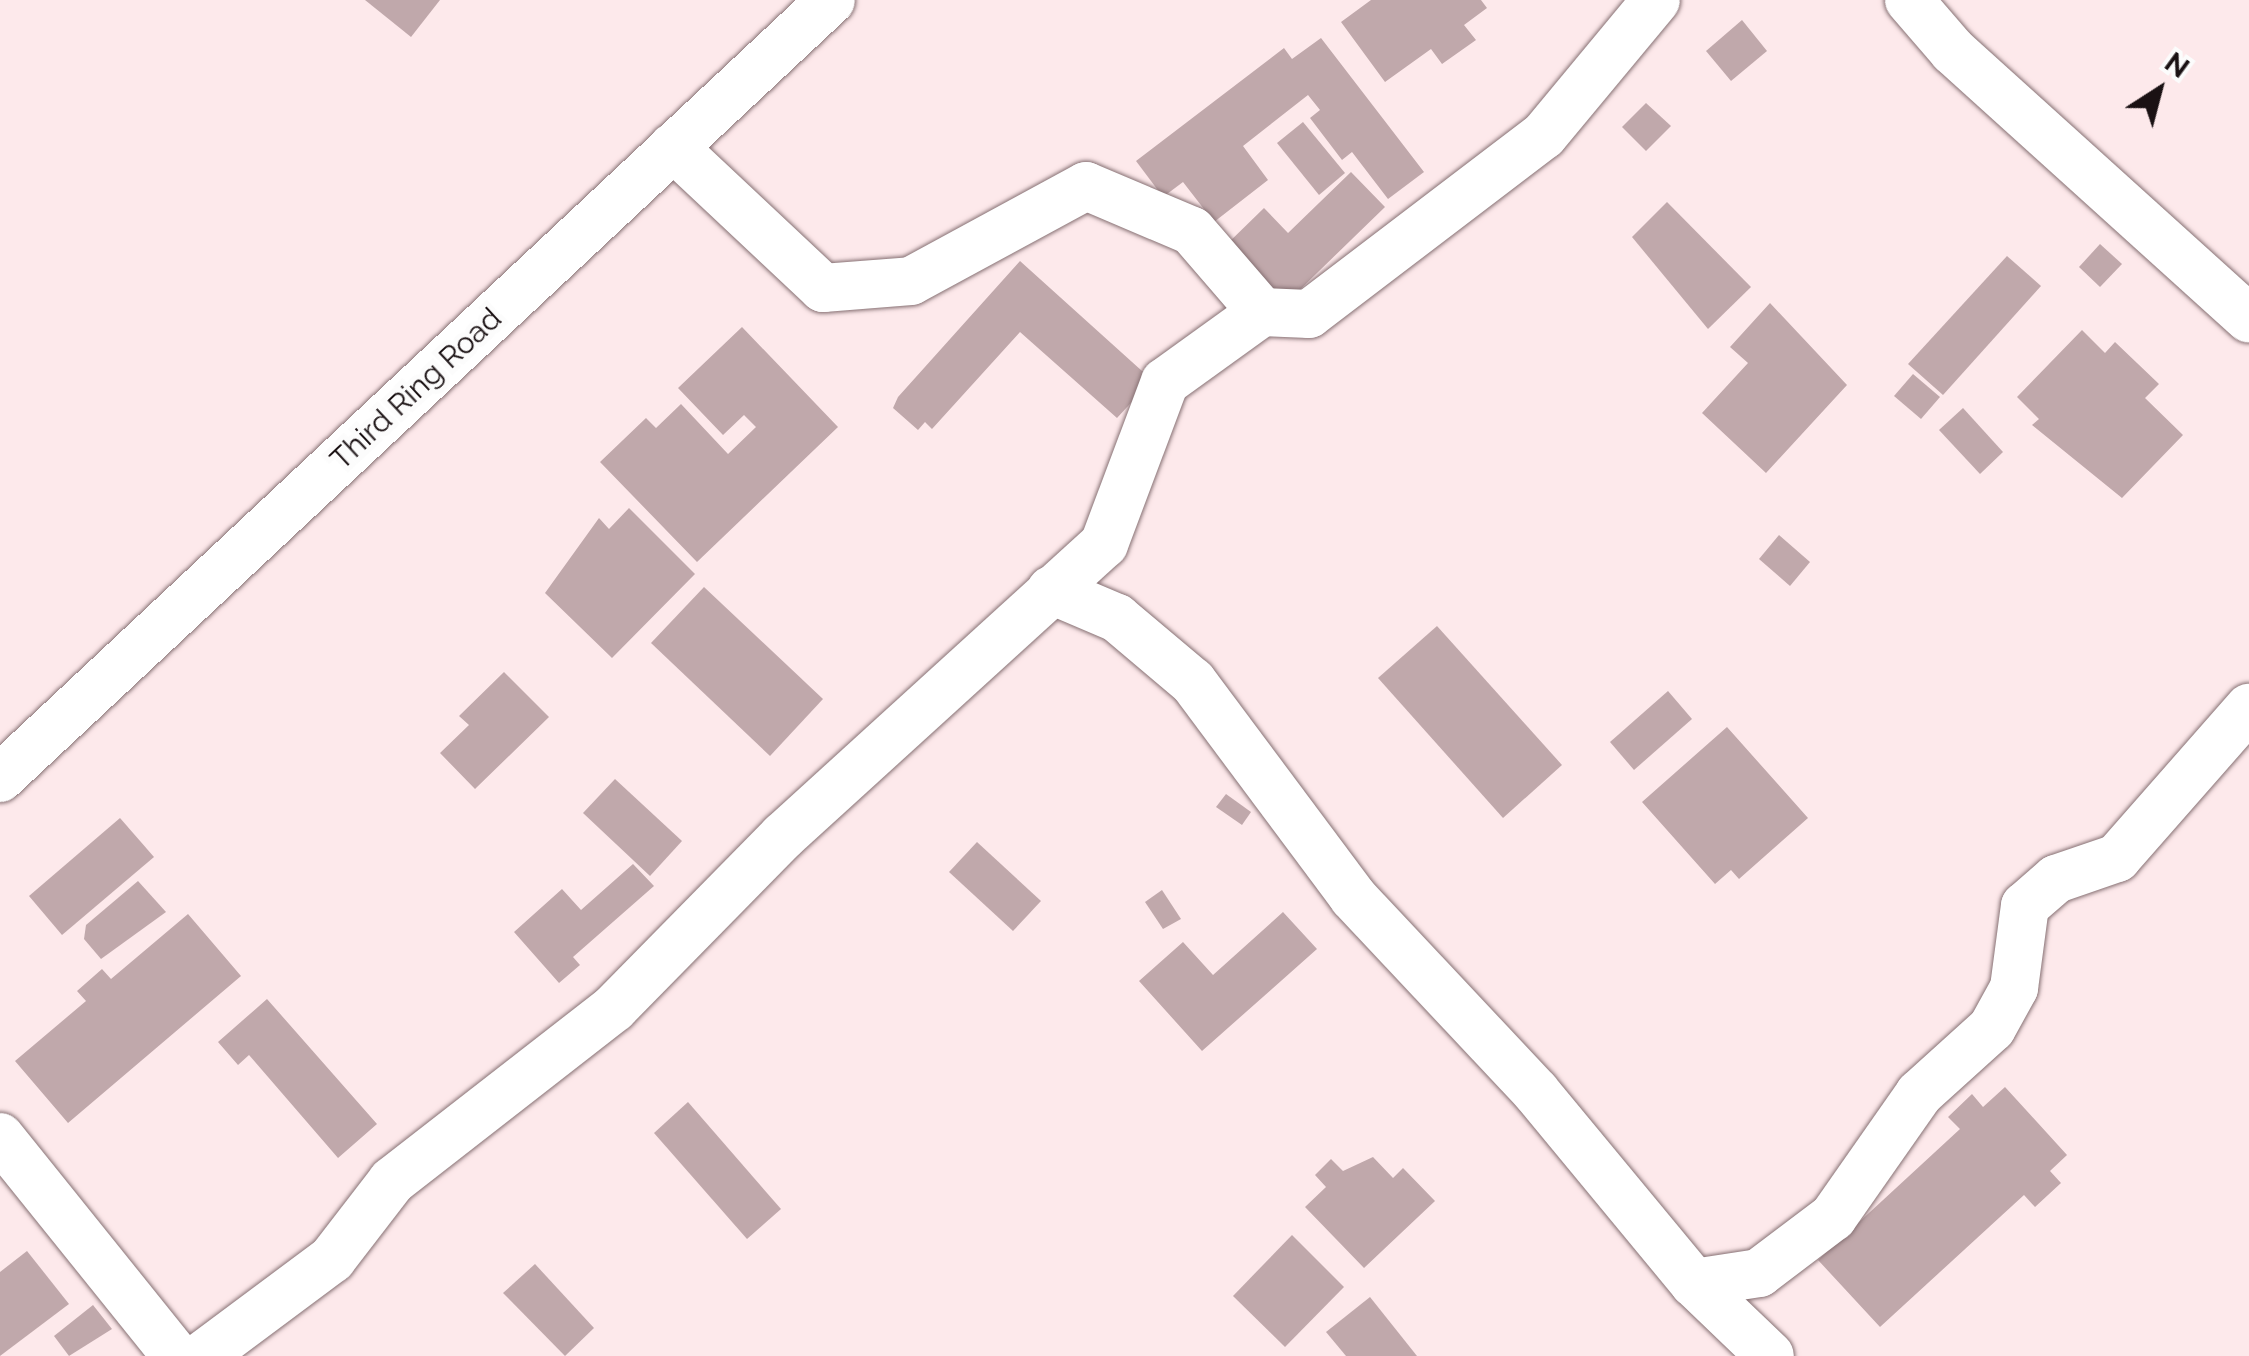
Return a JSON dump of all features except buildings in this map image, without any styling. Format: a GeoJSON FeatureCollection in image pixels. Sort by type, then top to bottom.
{"type":"FeatureCollection","features":[{"type":"Feature","properties":{"kind":"street","name":"Third Ring Road"},"geometry":{"type":"LineString","coordinates":[[0,778],[831,0]]}},
{"type":"Feature","properties":{"kind":"street"},"geometry":{"type":"LineString","coordinates":[[202,1356],[332,1260],[392,1182],[614,1008],[783,836],[1104,544],[1164,382],[1262,312],[1308,314],[1544,135],[1656,0]]}},
{"type":"Feature","properties":{"kind":"street"},"geometry":{"type":"LineString","coordinates":[[1909,0],[1953,51],[2249,318]]}},
{"type":"Feature","properties":{"kind":"street"},"geometry":{"type":"LineString","coordinates":[[673,147],[822,288],[911,280],[1086,186],[1192,231],[1262,312]]}},
{"type":"Feature","properties":{"kind":"street"},"geometry":{"type":"LineString","coordinates":[[1051,590],[1117,618],[1193,682],[1354,897],[1536,1092],[1694,1283],[1770,1356]]}},
{"type":"Feature","properties":{"kind":"street"},"geometry":{"type":"LineString","coordinates":[[1694,1283],[1758,1273],[1833,1216],[1919,1094],[1992,1028],[2014,988],[2025,906],[2056,879],[2117,858],[2249,708]]}},
{"type":"Feature","properties":{"kind":"street"},"geometry":{"type":"LineString","coordinates":[[0,1136],[176,1356]]}}]}
